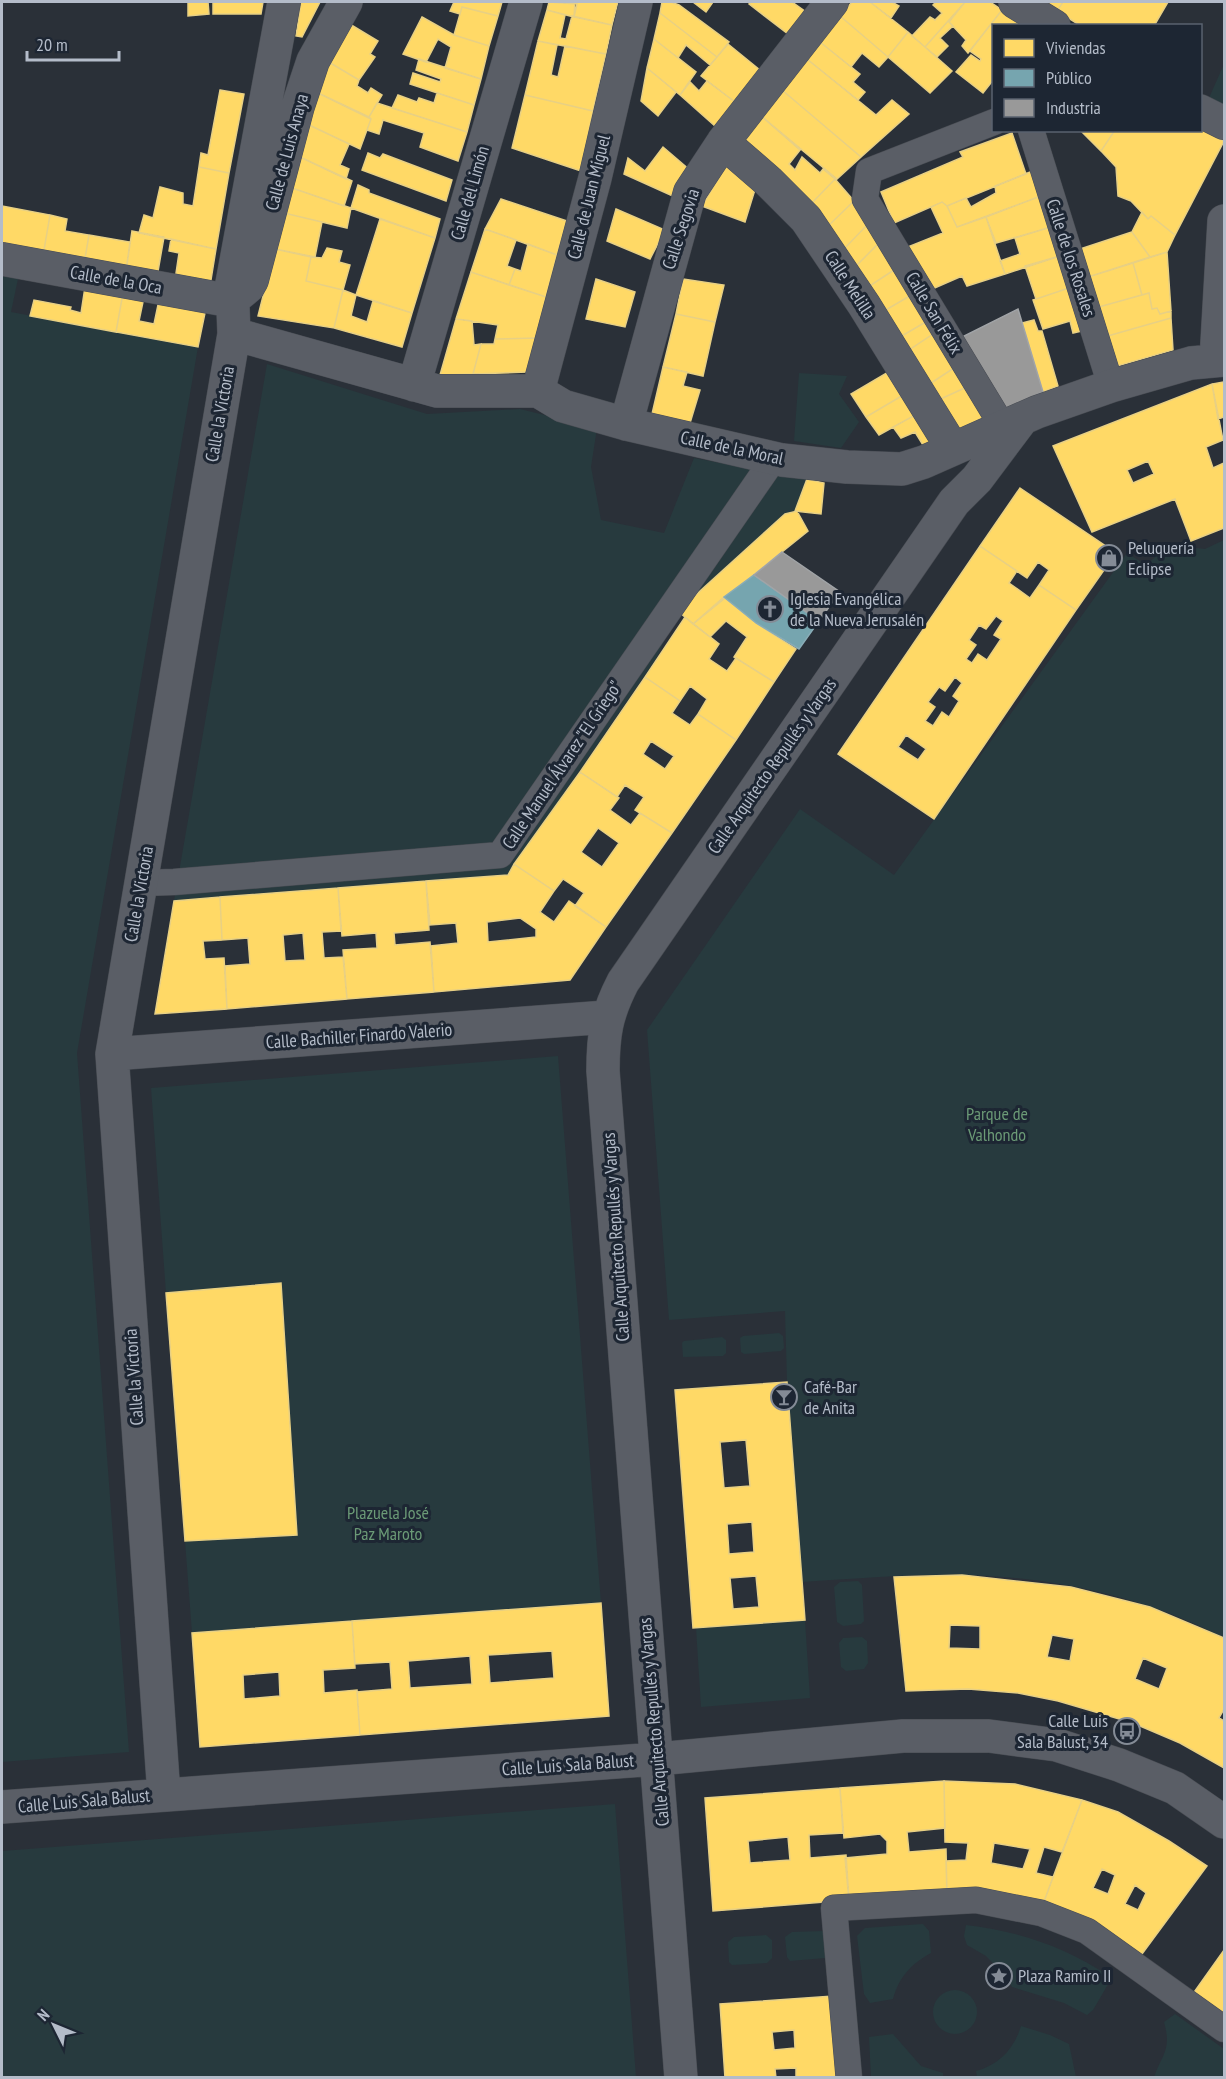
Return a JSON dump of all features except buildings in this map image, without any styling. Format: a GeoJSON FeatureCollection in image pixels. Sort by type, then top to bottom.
{"type":"FeatureCollection","features":[{"type":"Feature","properties":{"kind":"street","name":"Calle la Victoria"},"geometry":{"type":"LineString","coordinates":[[164,1795],[112,1054],[234,334],[232,283],[284,2]]}},
{"type":"Feature","properties":{"kind":"street","name":"Calle de Luis Anaya"},"geometry":{"type":"LineString","coordinates":[[231,301],[248,287],[252,280],[313,61],[346,2]]}},
{"type":"Feature","properties":{"kind":"street","name":"Calle del Limón"},"geometry":{"type":"LineString","coordinates":[[414,385],[526,2]]}},
{"type":"Feature","properties":{"kind":"street","name":"Calle de Juan Miguel"},"geometry":{"type":"LineString","coordinates":[[538,392],[595,178],[636,2]]}},
{"type":"Feature","properties":{"kind":"street","name":"Calle Segovia"},"geometry":{"type":"LineString","coordinates":[[626,424],[690,192],[723,142],[832,2]]}},
{"type":"Feature","properties":{"kind":"street"},"geometry":{"type":"LineString","coordinates":[[1015,2],[1051,24]]}},
{"type":"Feature","properties":{"kind":"street"},"geometry":{"type":"LineString","coordinates":[[1202,112],[1224,123]]}},
{"type":"Feature","properties":{"kind":"street","name":"Calle San Félix"},"geometry":{"type":"LineString","coordinates":[[992,122],[869,171],[866,199],[1012,423]]}},
{"type":"Feature","properties":{"kind":"street","name":"Calle de los Rosales"},"geometry":{"type":"LineString","coordinates":[[1032,132],[1112,386]]}},
{"type":"Feature","properties":{"kind":"street","name":"Calle Melilla"},"geometry":{"type":"LineString","coordinates":[[723,142],[768,180],[806,219],[864,305],[947,451]]}},
{"type":"Feature","properties":{"kind":"street"},"geometry":{"type":"LineString","coordinates":[[1220,360],[1224,221]]}},
{"type":"Feature","properties":{"kind":"street","name":"Calle de la Oca"},"geometry":{"type":"LineString","coordinates":[[2,259],[231,301]]}},
{"type":"Feature","properties":{"kind":"street","name":"Calle de la Moral"},"geometry":{"type":"LineString","coordinates":[[234,334],[437,391],[538,392],[563,406],[626,424],[782,460],[847,467],[902,469],[1012,423],[1112,386],[1159,370],[1220,360]]}},
{"type":"Feature","properties":{"kind":"street","name":"Calle Arquitecto Repullés y Vargas"},"geometry":{"type":"LineString","coordinates":[[681,2078],[602,1041],[607,1017],[623,982],[954,502],[977,479],[1012,423]]}},
{"type":"Feature","properties":{"kind":"street","name":"Calle Arquitecto Repullés y Vargas"},"geometry":{"type":"LineString","coordinates":[[947,451],[961,478],[954,502]]}},
{"type":"Feature","properties":{"kind":"street","name":"Calle Manuel Álvarez \"El Griego\""},"geometry":{"type":"LineString","coordinates":[[141,883],[500,855],[768,467]]}},
{"type":"Feature","properties":{"kind":"street","name":"Calle Bachiller Finardo Valerio"},"geometry":{"type":"LineString","coordinates":[[112,1054],[607,1017]]}},
{"type":"Feature","properties":{"kind":"street","name":"Calle Luis Sala Balust"},"geometry":{"type":"LineString","coordinates":[[2,1808],[657,1759],[903,1736],[989,1736],[1057,1745],[1119,1765],[1175,1788],[1224,1822]]}},
{"type":"Feature","properties":{"kind":"street"},"geometry":{"type":"LineString","coordinates":[[849,2078],[834,1908],[976,1900],[1041,1913],[1087,1931],[1224,2029]]}},
{"type":"Feature","properties":{"kind":"green space"},"geometry":{"type":"Polygon","coordinates":[[[1224,64],[1224,106],[1209,98],[1224,64]]]}},
{"type":"Feature","properties":{"kind":"green space"},"geometry":{"type":"Polygon","coordinates":[[[2,271],[19,274],[11,312],[198,347],[77,1053],[129,1752],[2,1762],[2,271]]]}},
{"type":"Feature","properties":{"kind":"green space"},"geometry":{"type":"Polygon","coordinates":[[[267,364],[427,414],[520,409],[597,428],[591,467],[601,520],[664,533],[694,458],[807,479],[795,511],[785,514],[678,611],[656,659],[508,875],[174,901],[267,364]]]}},
{"type":"Feature","properties":{"kind":"green space"},"geometry":{"type":"Polygon","coordinates":[[[799,373],[847,376],[839,394],[859,422],[841,448],[794,441],[799,373]]]}},
{"type":"Feature","properties":{"kind":"green space","name":"Parque de Valhondo"},"geometry":{"type":"Polygon","coordinates":[[[1224,540],[1224,1638],[1163,1611],[1130,1600],[1029,1580],[995,1576],[941,1575],[802,1582],[787,1382],[785,1311],[669,1320],[647,1030],[800,809],[894,875],[1127,553],[1146,565],[1160,553],[1179,546],[1205,549],[1224,540]]]}},
{"type":"Feature","properties":{"kind":"green space","name":"Plazuela José Paz Maroto"},"geometry":{"type":"Polygon","coordinates":[[[558,1056],[601,1603],[192,1633],[185,1541],[297,1535],[281,1283],[166,1293],[151,1088],[558,1056]]]}},
{"type":"Feature","properties":{"kind":"green space"},"geometry":{"type":"Polygon","coordinates":[[[779,1333],[783,1336],[784,1348],[781,1351],[744,1354],[741,1352],[740,1338],[743,1336],[779,1333]]]}},
{"type":"Feature","properties":{"kind":"green space"},"geometry":{"type":"Polygon","coordinates":[[[722,1337],[726,1340],[726,1353],[723,1356],[683,1357],[682,1343],[684,1341],[722,1337]]]}},
{"type":"Feature","properties":{"kind":"green space"},"geometry":{"type":"Polygon","coordinates":[[[858,1581],[862,1585],[864,1621],[861,1624],[843,1626],[837,1622],[834,1587],[840,1582],[858,1581]]]}},
{"type":"Feature","properties":{"kind":"green space"},"geometry":{"type":"Polygon","coordinates":[[[805,1620],[810,1698],[701,1707],[696,1628],[805,1620]]]}},
{"type":"Feature","properties":{"kind":"green space"},"geometry":{"type":"Polygon","coordinates":[[[862,1637],[867,1641],[868,1663],[864,1669],[846,1671],[841,1667],[839,1643],[843,1638],[862,1637]]]}},
{"type":"Feature","properties":{"kind":"green space"},"geometry":{"type":"Polygon","coordinates":[[[615,1804],[636,2077],[2,2077],[2,1851],[615,1804]]]}},
{"type":"Feature","properties":{"kind":"green space"},"geometry":{"type":"Polygon","coordinates":[[[923,1924],[929,1931],[931,1953],[907,1972],[893,1999],[870,2003],[864,1994],[857,1936],[865,1928],[923,1924]]]}},
{"type":"Feature","properties":{"kind":"green space"},"geometry":{"type":"Polygon","coordinates":[[[966,1925],[1004,1931],[1058,1949],[1109,1976],[1110,1981],[1093,2010],[1087,2015],[1064,2003],[1012,1987],[1004,1974],[986,1956],[967,1945],[964,1936],[966,1925]]]}},
{"type":"Feature","properties":{"kind":"green space"},"geometry":{"type":"Polygon","coordinates":[[[824,1931],[830,1953],[825,1958],[790,1961],[787,1957],[785,1937],[792,1932],[824,1931]]]}},
{"type":"Feature","properties":{"kind":"green space"},"geometry":{"type":"Polygon","coordinates":[[[766,1935],[772,1940],[772,1958],[767,1963],[732,1965],[729,1962],[728,1942],[734,1937],[766,1935]]]}},
{"type":"Feature","properties":{"kind":"green space"},"geometry":{"type":"Polygon","coordinates":[[[955,1990],[970,1997],[977,2012],[970,2027],[955,2034],[940,2027],[933,2012],[940,1997],[955,1990]]]}},
{"type":"Feature","properties":{"kind":"green space"},"geometry":{"type":"Polygon","coordinates":[[[1175,2014],[1224,2049],[1224,2077],[1154,2077],[1166,2046],[1164,2022],[1175,2014]]]}},
{"type":"Feature","properties":{"kind":"green space"},"geometry":{"type":"Polygon","coordinates":[[[1021,2026],[1069,2044],[1076,2077],[977,2077],[976,2071],[992,2065],[1010,2049],[1021,2026]]]}},
{"type":"Feature","properties":{"kind":"green space"},"geometry":{"type":"Polygon","coordinates":[[[893,2034],[921,2066],[943,2073],[943,2077],[871,2077],[869,2037],[893,2034]]]}},
{"type":"Feature","properties":{"kind":"place","name":"Peluquería Eclipse"},"geometry":{"type":"Point","coordinates":[1109,558]}},
{"type":"Feature","properties":{"kind":"place","name":"Iglesia Evangélica de la Nueva Jerusalén"},"geometry":{"type":"Point","coordinates":[770,609]}},
{"type":"Feature","properties":{"kind":"place","name":"Café-Bar de Anita"},"geometry":{"type":"Point","coordinates":[784,1397]}},
{"type":"Feature","properties":{"kind":"place","name":"Calle Luis Sala Balust, 34"},"geometry":{"type":"Point","coordinates":[1127,1731]}},
{"type":"Feature","properties":{"kind":"place","name":"Plaza Ramiro II"},"geometry":{"type":"Point","coordinates":[999,1976]}}]}
